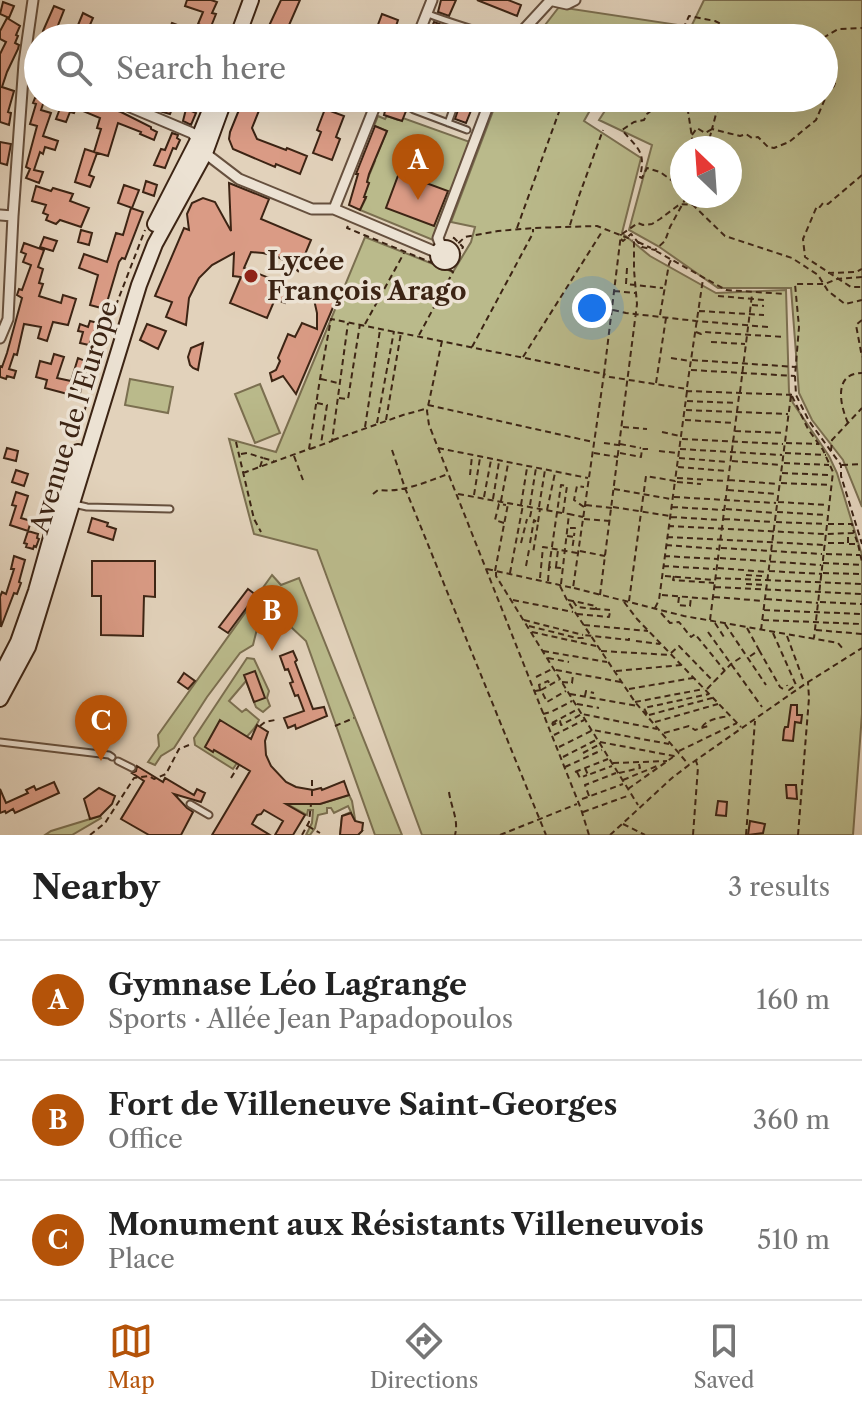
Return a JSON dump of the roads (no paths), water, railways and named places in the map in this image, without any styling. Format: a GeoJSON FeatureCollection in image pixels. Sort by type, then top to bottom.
{"type":"FeatureCollection","features":[{"type":"Feature","properties":{"kind":"main road"},"geometry":{"type":"LineString","coordinates":[[242,24],[251,0]]}},
{"type":"Feature","properties":{"kind":"main road"},"geometry":{"type":"LineString","coordinates":[[251,24],[260,0]]}},
{"type":"Feature","properties":{"kind":"main road"},"geometry":{"type":"LineString","coordinates":[[202,147],[211,112]]}},
{"type":"Feature","properties":{"kind":"main road"},"geometry":{"type":"LineString","coordinates":[[202,147],[218,112]]}},
{"type":"Feature","properties":{"kind":"main road","name":"Avenue de l'Europe"},"geometry":{"type":"LineString","coordinates":[[0,677],[10,658],[28,647],[136,269],[157,219],[202,147]]}},
{"type":"Feature","properties":{"kind":"main road","name":"Avenue de l'Europe"},"geometry":{"type":"LineString","coordinates":[[0,699],[10,658]]}},
{"type":"Feature","properties":{"kind":"street"},"geometry":{"type":"LineString","coordinates":[[30,24],[33,0]]}},
{"type":"Feature","properties":{"kind":"street"},"geometry":{"type":"LineString","coordinates":[[423,24],[432,0]]}},
{"type":"Feature","properties":{"kind":"street"},"geometry":{"type":"LineString","coordinates":[[529,24],[550,0],[567,4],[575,0]]}},
{"type":"Feature","properties":{"kind":"street"},"geometry":{"type":"LineString","coordinates":[[0,338],[8,319],[24,63]]}},
{"type":"Feature","properties":{"kind":"street"},"geometry":{"type":"LineString","coordinates":[[142,112],[192,133],[202,147],[239,179],[312,209],[334,209],[444,250],[438,238],[486,112]]}},
{"type":"Feature","properties":{"kind":"street"},"geometry":{"type":"LineString","coordinates":[[334,209],[373,112]]}},
{"type":"Feature","properties":{"kind":"street"},"geometry":{"type":"LineString","coordinates":[[0,215],[13,216]]}},
{"type":"Feature","properties":{"kind":"lane"},"geometry":{"type":"LineString","coordinates":[[427,13],[454,24]]}},
{"type":"Feature","properties":{"kind":"lane"},"geometry":{"type":"LineString","coordinates":[[419,112],[467,130]]}},
{"type":"Feature","properties":{"kind":"lane"},"geometry":{"type":"LineString","coordinates":[[448,123],[452,112]]}},
{"type":"Feature","properties":{"kind":"lane"},"geometry":{"type":"LineString","coordinates":[[67,502],[87,507],[170,509]]}},
{"type":"Feature","properties":{"kind":"lane"},"geometry":{"type":"LineString","coordinates":[[0,742],[109,755],[132,768]]}},
{"type":"Feature","properties":{"kind":"lane"},"geometry":{"type":"LineString","coordinates":[[190,804],[209,815]]}},
{"type":"Feature","properties":{"kind":"place","name":"Gymnase Léo Lagrange"},"geometry":{"type":"Point","coordinates":[418,200]}},
{"type":"Feature","properties":{"kind":"place","name":"Lycée François Arago"},"geometry":{"type":"Point","coordinates":[251,276]}},
{"type":"Feature","properties":{"kind":"place","name":"Fort de Villeneuve Saint-Georges"},"geometry":{"type":"Point","coordinates":[272,651]}},
{"type":"Feature","properties":{"kind":"place","name":"Monument aux Résistants Villeneuvois"},"geometry":{"type":"Point","coordinates":[101,761]}}]}
